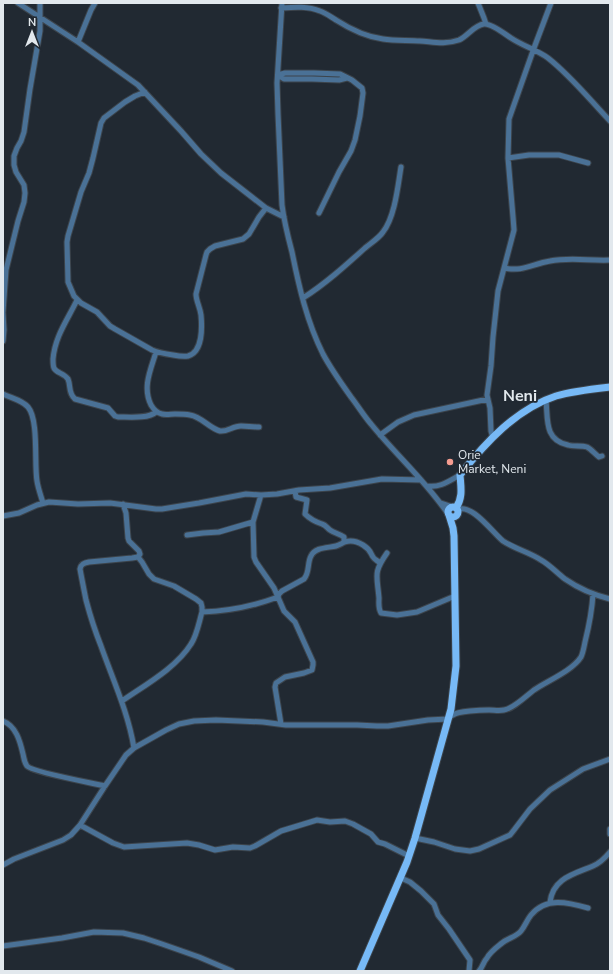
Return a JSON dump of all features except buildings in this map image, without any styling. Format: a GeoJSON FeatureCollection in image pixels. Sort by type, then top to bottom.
{"type":"FeatureCollection","features":[{"type":"Feature","properties":{"kind":"main road"},"geometry":{"type":"LineString","coordinates":[[360,971],[401,878],[409,856],[448,719],[454,690],[456,666],[453,512],[460,500],[460,475],[468,464],[493,438],[518,416],[530,408],[557,396],[610,387]]}},
{"type":"Feature","properties":{"kind":"street"},"geometry":{"type":"LineString","coordinates":[[18,3],[78,42],[138,85],[182,131],[201,154],[221,173],[266,208],[284,217]]}},
{"type":"Feature","properties":{"kind":"street"},"geometry":{"type":"LineString","coordinates":[[3,341],[3,312],[6,270],[25,193],[24,185],[16,172],[14,156],[16,148],[21,141],[24,132],[40,31],[40,3]]}},
{"type":"Feature","properties":{"kind":"street"},"geometry":{"type":"LineString","coordinates":[[78,42],[95,3]]}},
{"type":"Feature","properties":{"kind":"street"},"geometry":{"type":"LineString","coordinates":[[478,3],[486,24]]}},
{"type":"Feature","properties":{"kind":"street"},"geometry":{"type":"LineString","coordinates":[[493,438],[487,395],[498,291],[514,230],[508,158],[508,119],[551,3]]}},
{"type":"Feature","properties":{"kind":"street"},"geometry":{"type":"LineString","coordinates":[[610,121],[566,74],[547,57],[490,25],[486,24],[479,26],[460,39],[449,43],[384,39],[372,37],[363,33],[335,20],[322,11],[305,7],[281,6],[278,114],[282,205],[303,298],[323,354],[370,424],[441,503],[453,512],[460,508],[464,508],[475,514],[505,542],[542,560],[566,580],[593,594],[610,599]]}},
{"type":"Feature","properties":{"kind":"street"},"geometry":{"type":"LineString","coordinates":[[278,75],[284,79],[339,80],[347,78],[362,88],[363,93],[357,129],[351,151],[319,213]]}},
{"type":"Feature","properties":{"kind":"street"},"geometry":{"type":"LineString","coordinates":[[145,92],[126,102],[104,118],[101,123],[93,158],[72,221],[67,242],[68,282],[77,300],[97,312],[114,329],[156,352],[182,357],[188,356],[195,352],[201,340],[201,312],[196,294],[206,255],[210,249],[215,246],[243,239],[249,234],[266,208]]}},
{"type":"Feature","properties":{"kind":"street"},"geometry":{"type":"LineString","coordinates":[[508,158],[529,155],[559,155],[588,163]]}},
{"type":"Feature","properties":{"kind":"street"},"geometry":{"type":"LineString","coordinates":[[303,298],[316,290],[333,276],[383,232],[392,215],[401,167]]}},
{"type":"Feature","properties":{"kind":"street"},"geometry":{"type":"LineString","coordinates":[[504,268],[520,270],[539,263],[562,259],[610,260]]}},
{"type":"Feature","properties":{"kind":"street"},"geometry":{"type":"LineString","coordinates":[[77,300],[66,319],[59,336],[55,347],[53,364],[55,371],[67,378],[72,397],[108,408],[115,416],[118,417],[147,416],[156,412]]}},
{"type":"Feature","properties":{"kind":"street"},"geometry":{"type":"LineString","coordinates":[[156,352],[146,385],[147,395],[153,409],[156,412],[162,414],[192,415],[215,429],[222,431],[241,426],[259,427]]}},
{"type":"Feature","properties":{"kind":"street"},"geometry":{"type":"LineString","coordinates":[[3,394],[21,402],[28,407],[31,412],[34,421],[37,481],[43,503]]}},
{"type":"Feature","properties":{"kind":"street"},"geometry":{"type":"LineString","coordinates":[[380,435],[398,422],[414,415],[488,399]]}},
{"type":"Feature","properties":{"kind":"street"},"geometry":{"type":"LineString","coordinates":[[546,400],[548,427],[553,438],[563,444],[588,448],[599,457],[602,456]]}},
{"type":"Feature","properties":{"kind":"street"},"geometry":{"type":"LineString","coordinates":[[427,486],[437,486],[447,483],[460,475]]}},
{"type":"Feature","properties":{"kind":"street"},"geometry":{"type":"LineString","coordinates":[[3,516],[19,513],[43,503],[110,503],[162,509],[199,504],[246,494],[277,494],[330,488],[382,479],[421,480]]}},
{"type":"Feature","properties":{"kind":"street"},"geometry":{"type":"LineString","coordinates":[[295,491],[296,498],[307,500],[305,514],[316,522],[327,526],[330,530],[344,537],[344,542]]}},
{"type":"Feature","properties":{"kind":"street"},"geometry":{"type":"LineString","coordinates":[[261,495],[253,522],[256,562],[274,588],[284,611],[295,622],[314,665],[312,670],[282,678],[276,683],[275,686],[281,724]]}},
{"type":"Feature","properties":{"kind":"street"},"geometry":{"type":"LineString","coordinates":[[123,504],[126,514],[128,538],[139,551],[140,554],[138,557]]}},
{"type":"Feature","properties":{"kind":"street"},"geometry":{"type":"LineString","coordinates":[[188,535],[219,532],[253,522]]}},
{"type":"Feature","properties":{"kind":"street"},"geometry":{"type":"LineString","coordinates":[[202,612],[252,605],[278,596],[282,591],[304,580],[307,576],[310,557],[315,551],[344,542],[357,542],[365,546],[371,552],[373,557],[380,563]]}},
{"type":"Feature","properties":{"kind":"street"},"geometry":{"type":"LineString","coordinates":[[387,553],[380,563],[376,578],[379,609],[381,613],[397,615],[417,612],[455,596]]}},
{"type":"Feature","properties":{"kind":"street"},"geometry":{"type":"LineString","coordinates":[[122,701],[160,675],[179,659],[192,643],[202,612],[201,603],[196,599],[174,586],[154,579],[138,557]]}},
{"type":"Feature","properties":{"kind":"street"},"geometry":{"type":"LineString","coordinates":[[134,748],[122,701],[90,614],[80,570],[83,564],[89,562],[138,557]]}},
{"type":"Feature","properties":{"kind":"street"},"geometry":{"type":"LineString","coordinates":[[3,865],[14,859],[63,840],[70,835],[80,826],[126,755],[134,748],[179,724],[194,721],[216,720],[281,724],[388,726],[428,720],[448,719],[457,713],[506,710],[539,687],[566,671],[581,657],[588,628],[593,594]]}},
{"type":"Feature","properties":{"kind":"street"},"geometry":{"type":"LineString","coordinates":[[3,721],[9,724],[13,729],[21,745],[24,761],[31,769],[105,786]]}},
{"type":"Feature","properties":{"kind":"street"},"geometry":{"type":"LineString","coordinates":[[415,838],[455,849],[479,849],[510,835],[530,809],[550,790],[583,770],[610,759]]}},
{"type":"Feature","properties":{"kind":"street"},"geometry":{"type":"LineString","coordinates":[[80,826],[113,844],[124,847],[187,844],[199,845],[215,850],[233,847],[250,848],[281,831],[317,820],[330,822],[341,821],[353,824],[371,834],[378,842],[409,856]]}},
{"type":"Feature","properties":{"kind":"street"},"geometry":{"type":"LineString","coordinates":[[610,829],[610,834]]}},
{"type":"Feature","properties":{"kind":"street"},"geometry":{"type":"LineString","coordinates":[[550,902],[551,895],[559,884],[572,874],[602,860],[610,852]]}},
{"type":"Feature","properties":{"kind":"street"},"geometry":{"type":"LineString","coordinates":[[401,878],[410,882],[434,904],[438,915],[449,928],[470,960],[469,971]]}},
{"type":"Feature","properties":{"kind":"street"},"geometry":{"type":"LineString","coordinates":[[479,971],[487,957],[503,942],[517,935],[530,916],[542,905],[550,902],[569,903],[588,908]]}},
{"type":"Feature","properties":{"kind":"street"},"geometry":{"type":"LineString","coordinates":[[3,946],[94,932],[123,933],[144,938],[200,957],[232,971]]}},
{"type":"Feature","properties":{"kind":"place","name":"Orie Market, Neni"},"geometry":{"type":"Point","coordinates":[450,462]}},
{"type":"Feature","properties":{"kind":"district","name":"Neni"},"geometry":{"type":"Point","coordinates":[520,396]}}]}
